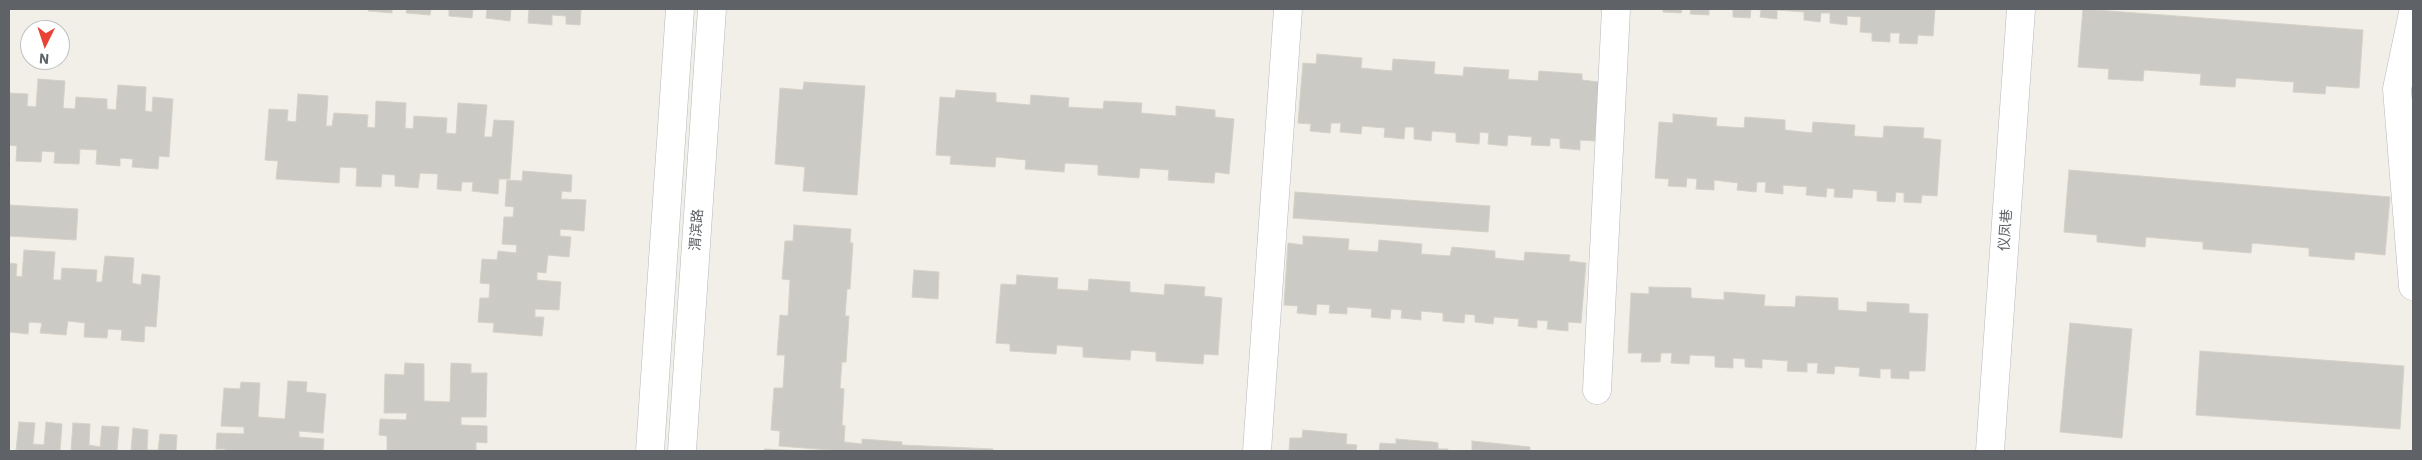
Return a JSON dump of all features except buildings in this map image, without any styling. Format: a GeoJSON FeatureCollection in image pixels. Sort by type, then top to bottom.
{"type":"FeatureCollection","features":[{"type":"Feature","properties":{"kind":"street"},"geometry":{"type":"LineString","coordinates":[[650,451],[680,9]]}},
{"type":"Feature","properties":{"kind":"street","name":"渭滨路"},"geometry":{"type":"LineString","coordinates":[[682,451],[712,9]]}},
{"type":"Feature","properties":{"kind":"street"},"geometry":{"type":"LineString","coordinates":[[1257,451],[1288,9]]}},
{"type":"Feature","properties":{"kind":"street"},"geometry":{"type":"LineString","coordinates":[[1597,390],[1616,9]]}},
{"type":"Feature","properties":{"kind":"street","name":"仪凤巷"},"geometry":{"type":"LineString","coordinates":[[1990,451],[2021,9]]}},
{"type":"Feature","properties":{"kind":"street"},"geometry":{"type":"LineString","coordinates":[[2413,13],[2397,89],[2413,286]]}}]}
